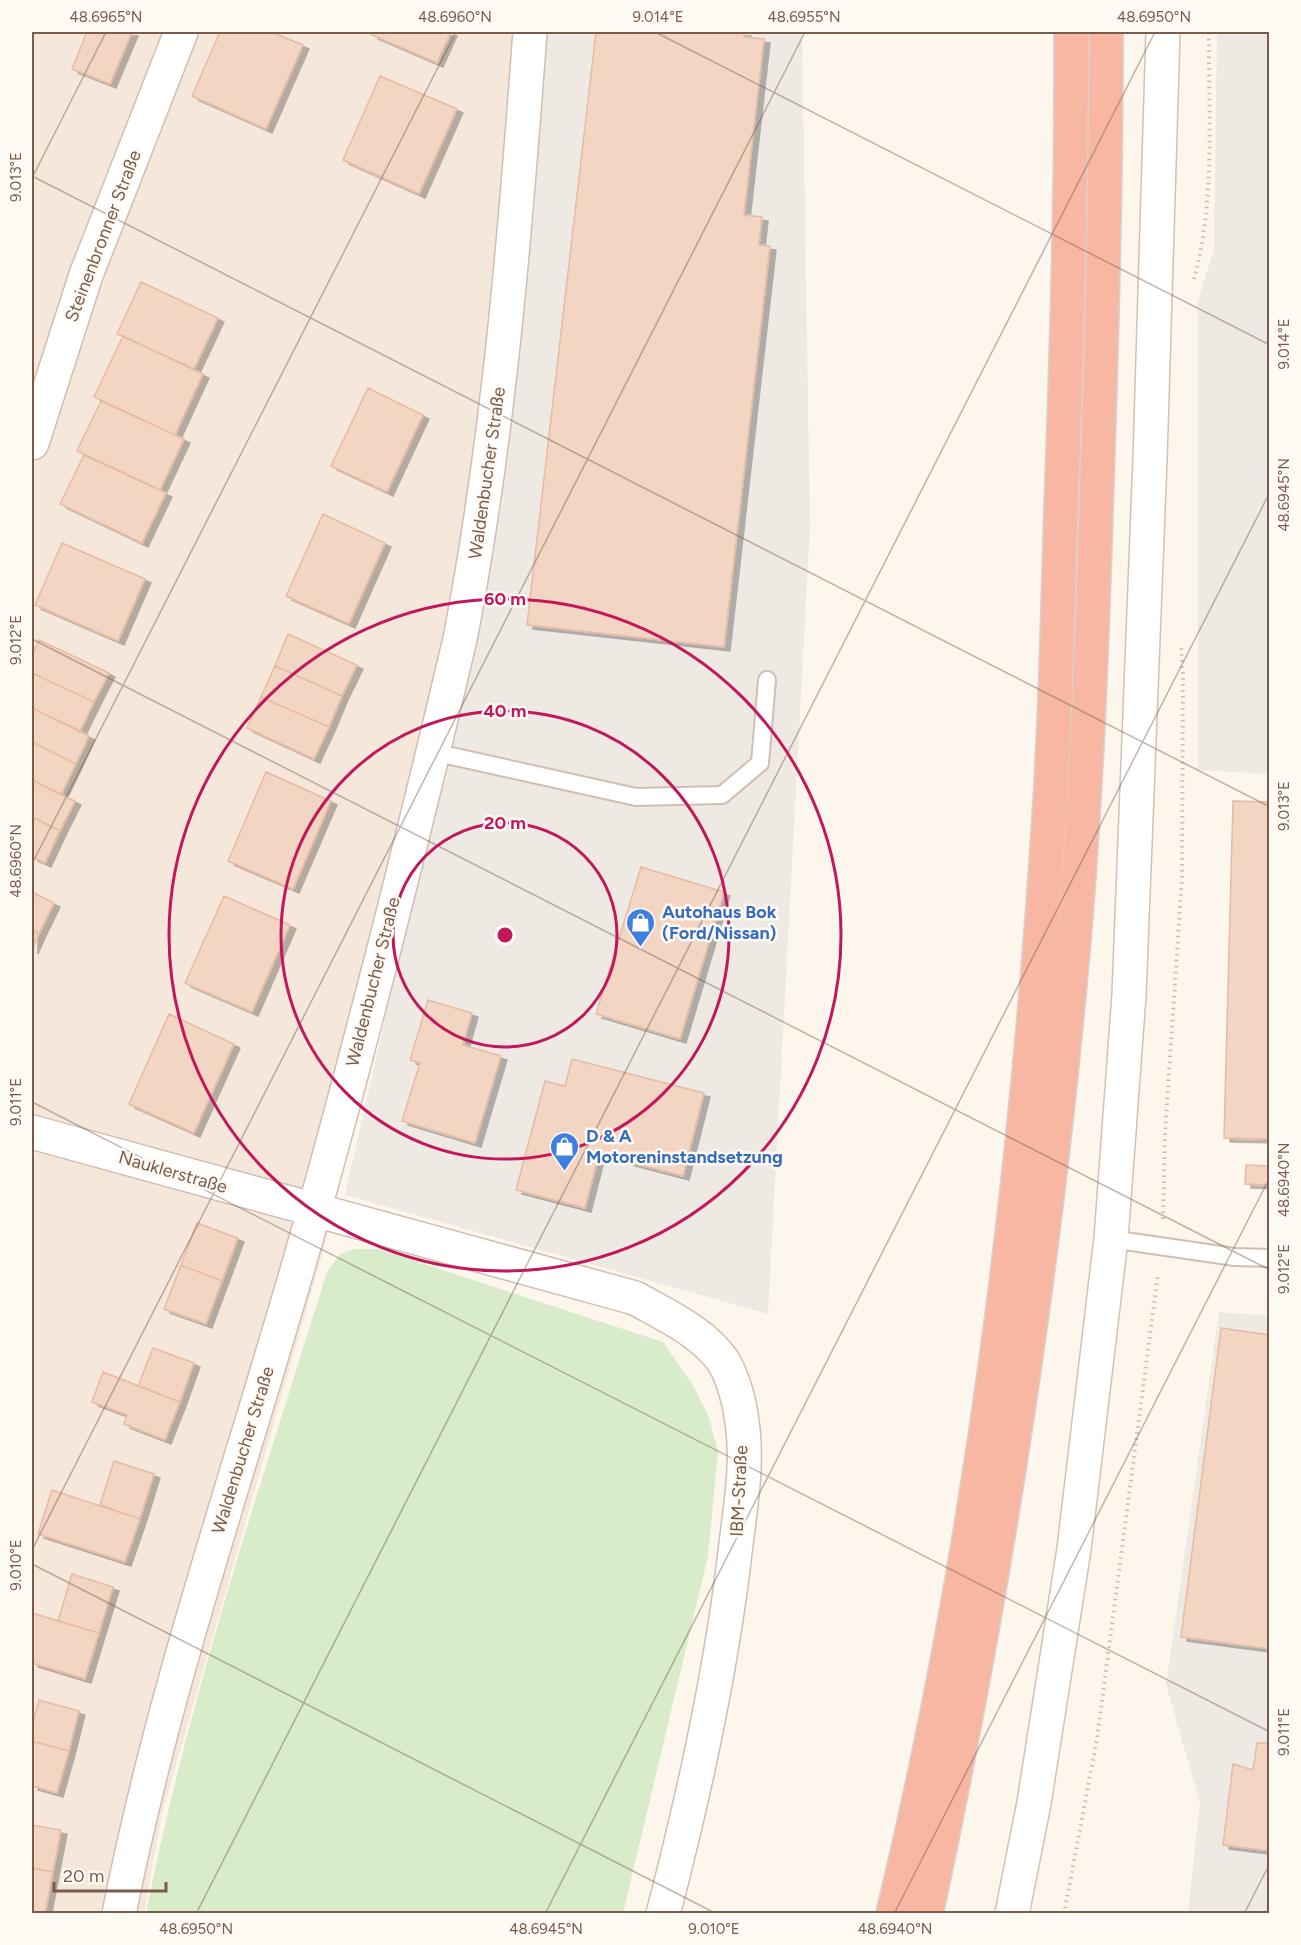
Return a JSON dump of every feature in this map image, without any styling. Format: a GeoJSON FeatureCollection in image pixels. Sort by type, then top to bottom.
{"type":"FeatureCollection","features":[{"type":"Feature","properties":{"kind":"highway"},"geometry":{"type":"LineString","coordinates":[[893,1914],[918,1812],[971,1539],[1019,1168],[1030,1057],[1050,800],[1055,688],[1072,196],[1071,32]]}},
{"type":"Feature","properties":{"kind":"highway"},"geometry":{"type":"LineString","coordinates":[[926,1914],[1001,1532],[1040,1257],[1070,981],[1085,783],[1094,587],[1106,188],[1106,32]]}},
{"type":"Feature","properties":{"kind":"street","name":"Steinenbronner Straße"},"geometry":{"type":"LineString","coordinates":[[32,443],[86,275],[181,32]]}},
{"type":"Feature","properties":{"kind":"street","name":"Waldenbucher Straße"},"geometry":{"type":"LineString","coordinates":[[119,1914],[133,1842],[178,1670],[314,1210],[433,752],[460,639],[488,475],[503,352],[530,32]]}},
{"type":"Feature","properties":{"kind":"street"},"geometry":{"type":"LineString","coordinates":[[1012,1914],[1034,1803],[1074,1549],[1111,1239],[1130,995],[1151,447],[1163,32]]}},
{"type":"Feature","properties":{"kind":"street","name":"Nauklerstraße"},"geometry":{"type":"LineString","coordinates":[[32,1132],[314,1210]]}},
{"type":"Feature","properties":{"kind":"street","name":"IBM-Straße"},"geometry":{"type":"LineString","coordinates":[[314,1210],[635,1298],[704,1341],[723,1362],[742,1422],[744,1476],[731,1588],[697,1772],[663,1914]]}},
{"type":"Feature","properties":{"kind":"lane"},"geometry":{"type":"LineString","coordinates":[[433,752],[636,797],[722,795],[760,763],[767,680]]}},
{"type":"Feature","properties":{"kind":"lane"},"geometry":{"type":"LineString","coordinates":[[1111,1239],[1235,1257],[1269,1258]]}},
{"type":"Feature","properties":{"kind":"path"},"geometry":{"type":"LineString","coordinates":[[1193,281],[1204,227],[1208,170],[1209,32]]}},
{"type":"Feature","properties":{"kind":"path"},"geometry":{"type":"LineString","coordinates":[[1064,1914],[1099,1727],[1162,1246],[1165,1133],[1182,878],[1184,674],[1181,641]]}},
{"type":"Feature","properties":{"kind":"shaded area"},"geometry":{"type":"Polygon","coordinates":[[[32,32],[544,32],[507,483],[327,1238],[162,1814],[144,1913],[32,1914],[32,32]]]}},
{"type":"Feature","properties":{"kind":"shaded area"},"geometry":{"type":"Polygon","coordinates":[[[544,32],[802,32],[810,526],[768,1314],[345,1195],[507,483],[544,32]]]}},
{"type":"Feature","properties":{"kind":"shaded area"},"geometry":{"type":"Polygon","coordinates":[[[1217,32],[1269,32],[1269,774],[1198,770],[1198,302],[1214,248],[1217,32]]]}},
{"type":"Feature","properties":{"kind":"shaded area"},"geometry":{"type":"Polygon","coordinates":[[[1219,1312],[1269,1316],[1269,1913],[1188,1913],[1200,1803],[1166,1685],[1219,1312]]]}},
{"type":"Feature","properties":{"kind":"green space"},"geometry":{"type":"Polygon","coordinates":[[[354,1249],[378,1249],[663,1342],[694,1387],[709,1417],[718,1452],[708,1556],[623,1913],[146,1913],[183,1751],[228,1591],[277,1431],[327,1272],[339,1255],[354,1249]]]}},
{"type":"Feature","properties":{"kind":"building"},"geometry":{"type":"Polygon","coordinates":[[[87,32],[132,32],[110,84],[72,69],[87,32]]]}},
{"type":"Feature","properties":{"kind":"building"},"geometry":{"type":"Polygon","coordinates":[[[220,32],[271,32],[303,45],[266,129],[192,96],[220,32]]]}},
{"type":"Feature","properties":{"kind":"building"},"geometry":{"type":"Polygon","coordinates":[[[374,32],[451,32],[437,63],[372,35],[374,32]]]}},
{"type":"Feature","properties":{"kind":"building"},"geometry":{"type":"Polygon","coordinates":[[[596,32],[745,32],[744,37],[764,39],[744,215],[762,217],[759,245],[770,246],[724,647],[527,625],[596,32]]]}},
{"type":"Feature","properties":{"kind":"building"},"geometry":{"type":"Polygon","coordinates":[[[380,76],[457,109],[419,194],[343,160],[380,76]]]}},
{"type":"Feature","properties":{"kind":"building"},"geometry":{"type":"Polygon","coordinates":[[[141,282],[218,318],[194,369],[117,334],[141,282]]]}},
{"type":"Feature","properties":{"kind":"building"},"geometry":{"type":"Polygon","coordinates":[[[123,336],[203,374],[175,435],[94,397],[123,336]]]}},
{"type":"Feature","properties":{"kind":"building"},"geometry":{"type":"Polygon","coordinates":[[[368,388],[423,415],[387,492],[331,466],[368,388]]]}},
{"type":"Feature","properties":{"kind":"building"},"geometry":{"type":"Polygon","coordinates":[[[101,401],[184,439],[160,490],[77,451],[101,401]]]}},
{"type":"Feature","properties":{"kind":"building"},"geometry":{"type":"Polygon","coordinates":[[[84,455],[166,493],[142,543],[60,504],[84,455]]]}},
{"type":"Feature","properties":{"kind":"building"},"geometry":{"type":"Polygon","coordinates":[[[323,514],[385,543],[349,624],[286,596],[323,514]]]}},
{"type":"Feature","properties":{"kind":"building"},"geometry":{"type":"Polygon","coordinates":[[[62,543],[145,579],[118,641],[35,605],[62,543]]]}},
{"type":"Feature","properties":{"kind":"building"},"geometry":{"type":"Polygon","coordinates":[[[288,634],[357,665],[342,696],[275,666],[288,634]]]}},
{"type":"Feature","properties":{"kind":"building"},"geometry":{"type":"Polygon","coordinates":[[[39,640],[109,673],[94,702],[32,673],[32,655],[39,640]]]}},
{"type":"Feature","properties":{"kind":"building"},"geometry":{"type":"Polygon","coordinates":[[[275,666],[342,696],[329,727],[261,697],[275,666]]]}},
{"type":"Feature","properties":{"kind":"building"},"geometry":{"type":"Polygon","coordinates":[[[32,673],[94,702],[80,731],[32,708],[32,673]]]}},
{"type":"Feature","properties":{"kind":"building"},"geometry":{"type":"Polygon","coordinates":[[[261,697],[329,727],[314,759],[247,728],[261,697]]]}},
{"type":"Feature","properties":{"kind":"building"},"geometry":{"type":"Polygon","coordinates":[[[32,708],[89,736],[76,764],[32,742],[32,708]]]}},
{"type":"Feature","properties":{"kind":"building"},"geometry":{"type":"Polygon","coordinates":[[[32,742],[76,764],[61,795],[32,780],[32,742]]]}},
{"type":"Feature","properties":{"kind":"building"},"geometry":{"type":"Polygon","coordinates":[[[266,772],[331,801],[293,889],[228,861],[266,772]]]}},
{"type":"Feature","properties":{"kind":"building"},"geometry":{"type":"Polygon","coordinates":[[[32,780],[75,801],[60,831],[32,817],[32,780]]]}},
{"type":"Feature","properties":{"kind":"building"},"geometry":{"type":"Polygon","coordinates":[[[1233,801],[1270,802],[1270,1139],[1224,1138],[1233,801]]]}},
{"type":"Feature","properties":{"kind":"building"},"geometry":{"type":"Polygon","coordinates":[[[32,817],[60,831],[45,863],[32,857],[32,817]]]}},
{"type":"Feature","properties":{"kind":"building"},"geometry":{"type":"Polygon","coordinates":[[[641,867],[724,892],[680,1039],[596,1014],[641,867]]]}},
{"type":"Feature","properties":{"kind":"building"},"geometry":{"type":"Polygon","coordinates":[[[32,892],[54,903],[39,934],[32,930],[32,892]]]}},
{"type":"Feature","properties":{"kind":"building"},"geometry":{"type":"Polygon","coordinates":[[[224,896],[290,925],[252,1012],[185,983],[224,896]]]}},
{"type":"Feature","properties":{"kind":"building"},"geometry":{"type":"Polygon","coordinates":[[[32,930],[39,934],[32,950],[32,930]]]}},
{"type":"Feature","properties":{"kind":"building"},"geometry":{"type":"Polygon","coordinates":[[[428,1000],[472,1013],[463,1045],[501,1056],[475,1143],[402,1121],[420,1063],[410,1060],[428,1000]]]}},
{"type":"Feature","properties":{"kind":"building"},"geometry":{"type":"Polygon","coordinates":[[[169,1014],[234,1044],[194,1133],[129,1104],[169,1014]]]}},
{"type":"Feature","properties":{"kind":"building"},"geometry":{"type":"Polygon","coordinates":[[[572,1059],[704,1093],[683,1176],[599,1154],[585,1208],[516,1190],[545,1081],[565,1086],[572,1059]]]}},
{"type":"Feature","properties":{"kind":"building"},"geometry":{"type":"Polygon","coordinates":[[[1246,1165],[1270,1166],[1270,1185],[1245,1184],[1246,1165]]]}},
{"type":"Feature","properties":{"kind":"building"},"geometry":{"type":"Polygon","coordinates":[[[197,1223],[238,1238],[222,1281],[181,1265],[197,1223]]]}},
{"type":"Feature","properties":{"kind":"building"},"geometry":{"type":"Polygon","coordinates":[[[181,1265],[222,1281],[206,1324],[164,1309],[181,1265]]]}},
{"type":"Feature","properties":{"kind":"building"},"geometry":{"type":"Polygon","coordinates":[[[1221,1328],[1270,1335],[1270,1649],[1181,1637],[1221,1328]]]}},
{"type":"Feature","properties":{"kind":"building"},"geometry":{"type":"Polygon","coordinates":[[[153,1348],[194,1363],[180,1402],[138,1386],[153,1348]]]}},
{"type":"Feature","properties":{"kind":"building"},"geometry":{"type":"Polygon","coordinates":[[[103,1372],[180,1402],[165,1440],[124,1424],[127,1415],[92,1402],[103,1372]]]}},
{"type":"Feature","properties":{"kind":"building"},"geometry":{"type":"Polygon","coordinates":[[[114,1461],[154,1474],[140,1519],[100,1505],[114,1461]]]}},
{"type":"Feature","properties":{"kind":"building"},"geometry":{"type":"Polygon","coordinates":[[[52,1490],[140,1519],[125,1562],[38,1534],[52,1490]]]}},
{"type":"Feature","properties":{"kind":"building"},"geometry":{"type":"Polygon","coordinates":[[[72,1574],[113,1587],[99,1633],[58,1621],[72,1574]]]}},
{"type":"Feature","properties":{"kind":"building"},"geometry":{"type":"Polygon","coordinates":[[[32,1613],[99,1633],[85,1679],[32,1663],[32,1613]]]}},
{"type":"Feature","properties":{"kind":"building"},"geometry":{"type":"Polygon","coordinates":[[[39,1700],[79,1711],[69,1751],[32,1741],[32,1726],[39,1700]]]}},
{"type":"Feature","properties":{"kind":"building"},"geometry":{"type":"Polygon","coordinates":[[[32,1741],[69,1751],[57,1793],[32,1786],[32,1741]]]}},
{"type":"Feature","properties":{"kind":"building"},"geometry":{"type":"Polygon","coordinates":[[[1257,1743],[1270,1743],[1270,1851],[1223,1845],[1233,1764],[1253,1770],[1257,1743]]]}},
{"type":"Feature","properties":{"kind":"building"},"geometry":{"type":"Polygon","coordinates":[[[32,1825],[61,1830],[53,1872],[32,1868],[32,1825]]]}},
{"type":"Feature","properties":{"kind":"building"},"geometry":{"type":"Polygon","coordinates":[[[32,1868],[53,1872],[45,1914],[32,1914],[32,1868]]]}},
{"type":"Feature","properties":{"kind":"place","name":"Autohaus Bok (Ford/Nissan)"},"geometry":{"type":"Point","coordinates":[641,948]}},
{"type":"Feature","properties":{"kind":"place","name":"D & A Motoreninstandsetzung"},"geometry":{"type":"Point","coordinates":[565,1172]}}]}
